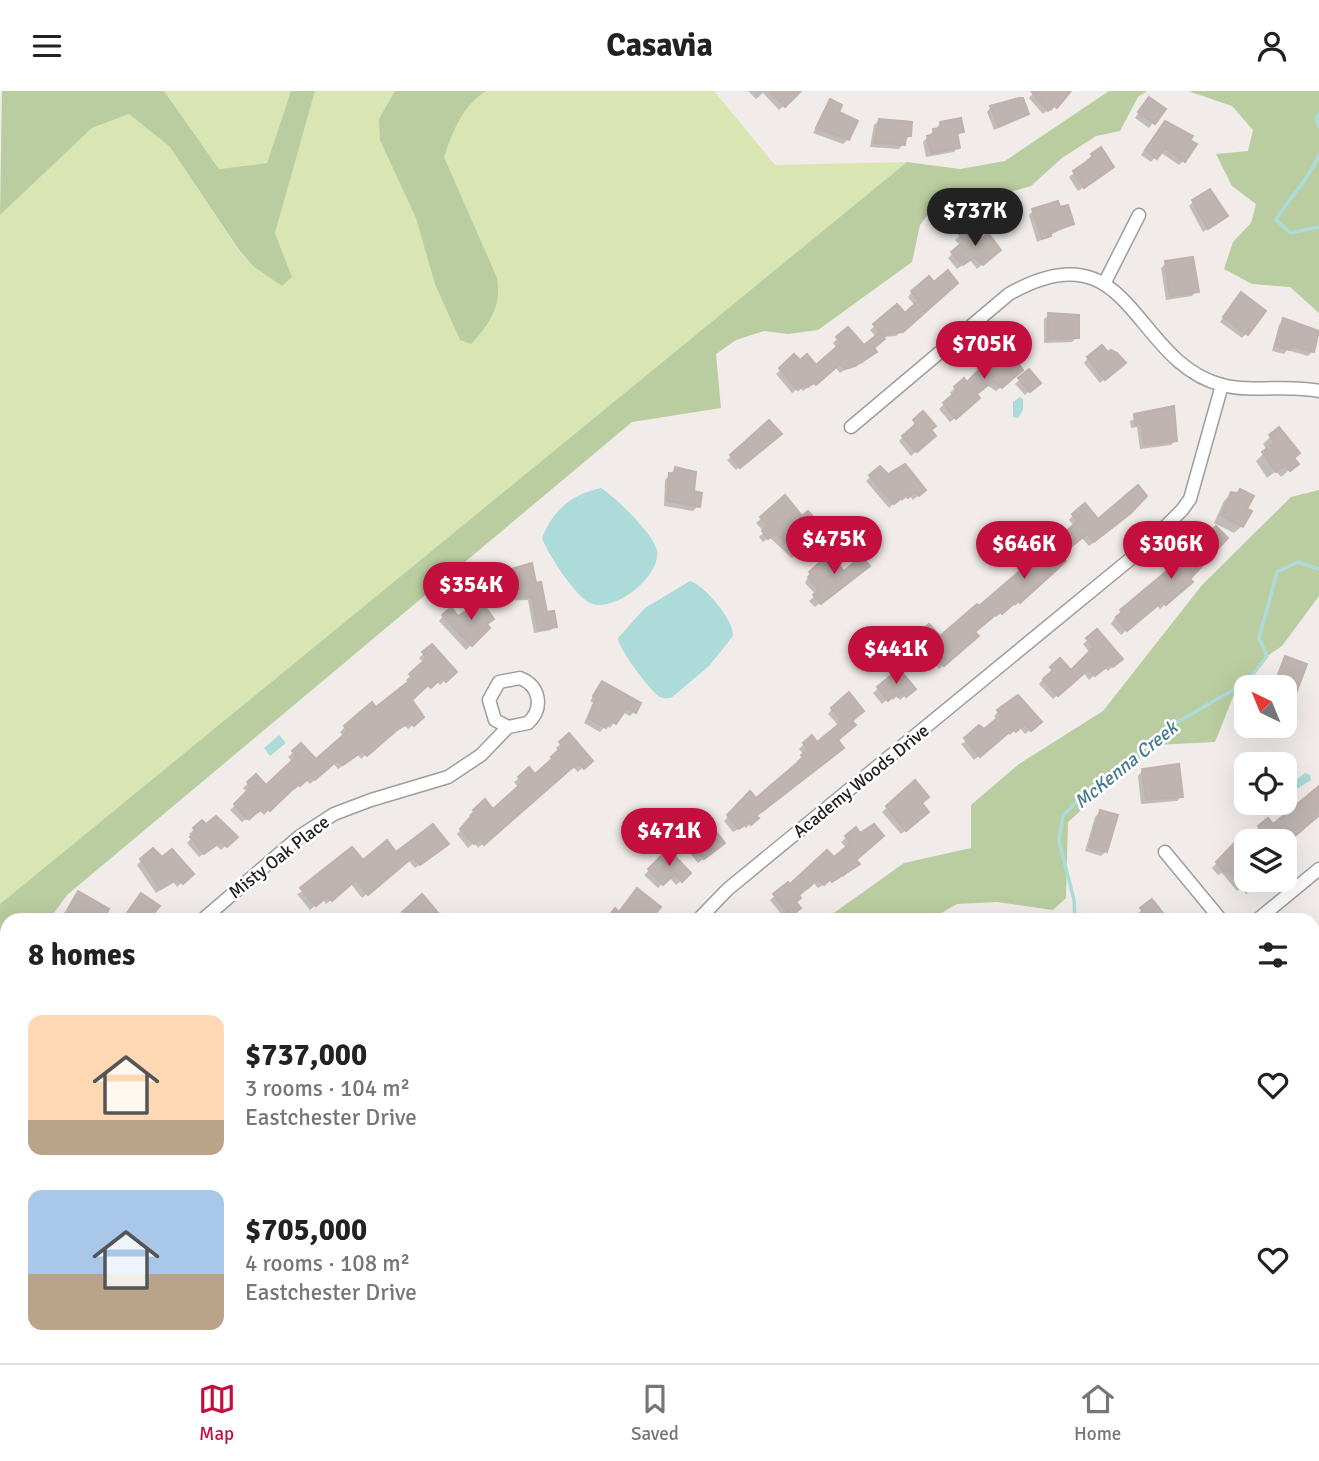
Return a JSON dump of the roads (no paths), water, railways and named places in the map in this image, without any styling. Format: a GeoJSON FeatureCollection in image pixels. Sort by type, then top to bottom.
{"type":"FeatureCollection","features":[{"type":"Feature","properties":{"kind":"street"},"geometry":{"type":"LineString","coordinates":[[1105,282],[1139,215]]}},
{"type":"Feature","properties":{"kind":"street"},"geometry":{"type":"LineString","coordinates":[[850,427],[1009,294],[1054,275],[1079,275],[1105,282],[1189,369],[1222,385],[1319,391]]}},
{"type":"Feature","properties":{"kind":"street","name":"Academy Woods Drive"},"geometry":{"type":"LineString","coordinates":[[704,913],[731,886],[1113,573],[1182,510],[1197,480],[1222,385]]}},
{"type":"Feature","properties":{"kind":"street","name":"Misty Oak Place"},"geometry":{"type":"LineString","coordinates":[[210,913],[300,836],[334,814],[370,800],[448,778],[481,755],[508,727],[522,726],[537,712],[536,691],[520,678],[499,682],[489,700],[491,714],[508,727]]}},
{"type":"Feature","properties":{"kind":"street"},"geometry":{"type":"LineString","coordinates":[[1165,852],[1215,913]]}},
{"type":"Feature","properties":{"kind":"street"},"geometry":{"type":"LineString","coordinates":[[1266,913],[1319,869]]}},
{"type":"Feature","properties":{"kind":"water"},"geometry":{"type":"Polygon","coordinates":[[[961,214],[964,220],[950,231],[944,229],[943,223],[950,216],[961,214]]]}},
{"type":"Feature","properties":{"kind":"water"},"geometry":{"type":"Polygon","coordinates":[[[1020,397],[1023,399],[1023,410],[1018,418],[1013,417],[1013,402],[1020,397]]]}},
{"type":"Feature","properties":{"kind":"water"},"geometry":{"type":"Polygon","coordinates":[[[601,488],[624,507],[649,535],[657,551],[652,571],[634,591],[611,603],[600,605],[590,603],[577,592],[555,563],[542,538],[558,511],[572,499],[601,488]]]}},
{"type":"Feature","properties":{"kind":"water"},"geometry":{"type":"Polygon","coordinates":[[[690,581],[717,604],[729,621],[733,636],[709,666],[671,698],[663,698],[649,687],[635,669],[618,638],[645,608],[690,581]]]}},
{"type":"Feature","properties":{"kind":"water"},"geometry":{"type":"Polygon","coordinates":[[[279,735],[286,743],[270,756],[264,748],[279,735]]]}},
{"type":"Feature","properties":{"kind":"water"},"geometry":{"type":"Polygon","coordinates":[[[1305,773],[1310,775],[1311,780],[1297,789],[1297,779],[1305,773]]]}},
{"type":"Feature","properties":{"kind":"waterway","name":"McKenna Creek"},"geometry":{"type":"LineString","coordinates":[[1319,114],[1316,119],[1319,126]]}},
{"type":"Feature","properties":{"kind":"waterway","name":"McKenna Creek"},"geometry":{"type":"LineString","coordinates":[[1319,155],[1276,220],[1290,233],[1319,227]]}},
{"type":"Feature","properties":{"kind":"waterway","name":"McKenna Creek"},"geometry":{"type":"LineString","coordinates":[[1075,913],[1074,900],[1059,841],[1063,815],[1090,789],[1119,771],[1162,731],[1247,682],[1267,656],[1259,638],[1277,572],[1298,562],[1319,569]]}}]}
